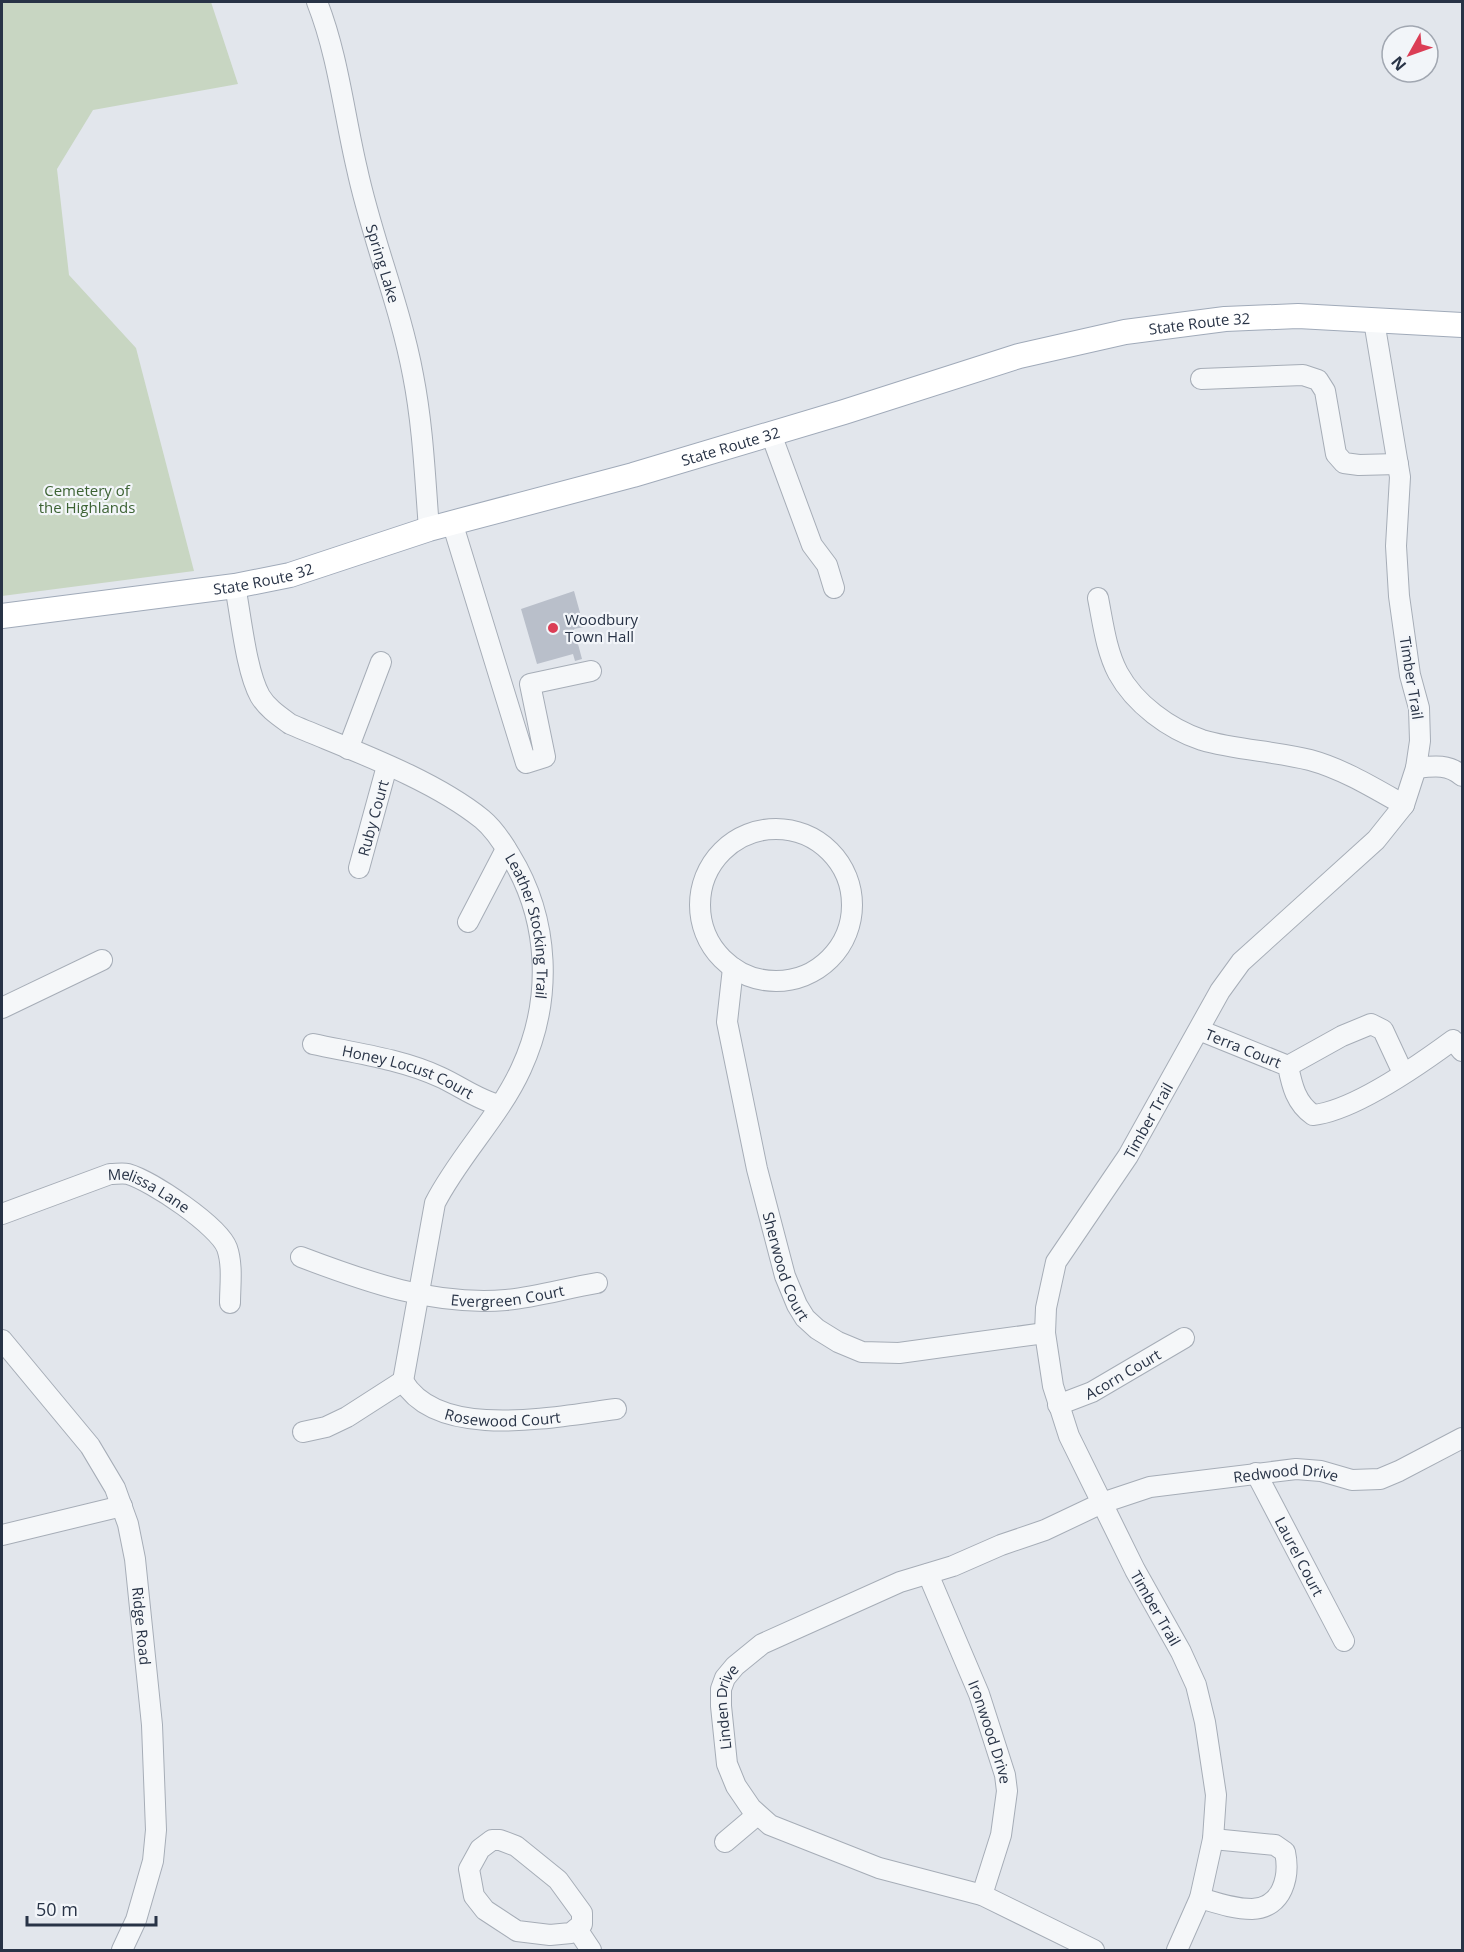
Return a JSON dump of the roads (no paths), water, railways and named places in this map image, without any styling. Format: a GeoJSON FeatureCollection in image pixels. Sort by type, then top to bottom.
{"type":"FeatureCollection","features":[{"type":"Feature","properties":{"kind":"main road","name":"State Route 32"},"geometry":{"type":"LineString","coordinates":[[2,616],[235,586],[290,575],[452,522],[633,475],[1019,356],[1125,332],[1236,318],[1298,316],[1462,325]]}},
{"type":"Feature","properties":{"kind":"street","name":"Spring Lake"},"geometry":{"type":"LineString","coordinates":[[317,2],[338,75],[357,171],[414,376],[429,529]]}},
{"type":"Feature","properties":{"kind":"street","name":"Timber Trail"},"geometry":{"type":"LineString","coordinates":[[1177,1950],[1200,1899],[1213,1839],[1216,1795],[1205,1722],[1196,1685],[1181,1652],[1135,1570],[1069,1436],[1053,1386],[1045,1333],[1046,1308],[1056,1262],[1128,1156],[1220,991],[1241,962],[1376,840],[1404,805],[1416,768],[1420,741],[1419,708],[1410,675],[1399,596],[1396,546],[1400,477],[1374,321]]}},
{"type":"Feature","properties":{"kind":"street"},"geometry":{"type":"LineString","coordinates":[[1201,379],[1303,375],[1317,381],[1325,391],[1336,453],[1344,463],[1398,464]]}},
{"type":"Feature","properties":{"kind":"street"},"geometry":{"type":"LineString","coordinates":[[771,434],[812,545],[827,565],[834,588]]}},
{"type":"Feature","properties":{"kind":"street"},"geometry":{"type":"LineString","coordinates":[[452,522],[526,763],[545,757],[530,684],[591,671]]}},
{"type":"Feature","properties":{"kind":"street","name":"Leather Stocking Trail"},"geometry":{"type":"LineString","coordinates":[[235,586],[250,667],[260,696],[273,712],[290,724],[431,787],[484,820],[523,876],[539,925],[544,977],[536,1030],[521,1070],[444,1185],[435,1203],[403,1381]]}},
{"type":"Feature","properties":{"kind":"street"},"geometry":{"type":"LineString","coordinates":[[1098,598],[1105,636],[1118,672],[1136,699],[1166,722],[1202,740],[1310,760],[1354,777],[1404,805]]}},
{"type":"Feature","properties":{"kind":"street"},"geometry":{"type":"LineString","coordinates":[[348,749],[381,662]]}},
{"type":"Feature","properties":{"kind":"street","name":"Ruby Court"},"geometry":{"type":"LineString","coordinates":[[359,868],[387,766]]}},
{"type":"Feature","properties":{"kind":"street"},"geometry":{"type":"LineString","coordinates":[[1416,768],[1440,766],[1451,768],[1462,776]]}},
{"type":"Feature","properties":{"kind":"street"},"geometry":{"type":"LineString","coordinates":[[764,830],[789,830],[813,838],[832,853],[846,873],[853,898],[851,922],[842,945],[826,964],[805,976],[780,982],[756,979],[733,968],[715,950],[703,927],[700,902],[705,876],[719,854],[739,838],[764,830]]}},
{"type":"Feature","properties":{"kind":"street"},"geometry":{"type":"LineString","coordinates":[[468,922],[506,849]]}},
{"type":"Feature","properties":{"kind":"street"},"geometry":{"type":"LineString","coordinates":[[2,1008],[102,960]]}},
{"type":"Feature","properties":{"kind":"street","name":"Sherwood Court"},"geometry":{"type":"LineString","coordinates":[[733,968],[727,1022],[755,1159],[785,1276],[805,1318],[817,1329],[838,1342],[862,1352],[899,1353],[1045,1333]]}},
{"type":"Feature","properties":{"kind":"street","name":"Terra Court"},"geometry":{"type":"LineString","coordinates":[[1288,1066],[1342,1036],[1371,1024],[1383,1030],[1403,1074]]}},
{"type":"Feature","properties":{"kind":"street","name":"Terra Court"},"geometry":{"type":"LineString","coordinates":[[1199,1030],[1288,1066]]}},
{"type":"Feature","properties":{"kind":"street","name":"Terra Court"},"geometry":{"type":"LineString","coordinates":[[1288,1066],[1292,1089],[1304,1109],[1313,1115],[1327,1114],[1403,1074],[1453,1040],[1462,1051]]}},
{"type":"Feature","properties":{"kind":"street","name":"Honey Locust Court"},"geometry":{"type":"LineString","coordinates":[[313,1044],[391,1061],[439,1076],[487,1102],[499,1105]]}},
{"type":"Feature","properties":{"kind":"street","name":"Melissa Lane"},"geometry":{"type":"LineString","coordinates":[[2,1214],[110,1174],[128,1174],[158,1189],[202,1219],[219,1234],[227,1247],[231,1264],[230,1304]]}},
{"type":"Feature","properties":{"kind":"street"},"geometry":{"type":"LineString","coordinates":[[301,1257],[372,1284],[417,1295]]}},
{"type":"Feature","properties":{"kind":"street","name":"Evergreen Court"},"geometry":{"type":"LineString","coordinates":[[417,1295],[461,1300],[507,1299],[597,1283]]}},
{"type":"Feature","properties":{"kind":"street","name":"Acorn Court"},"geometry":{"type":"LineString","coordinates":[[1058,1405],[1092,1392],[1184,1338]]}},
{"type":"Feature","properties":{"kind":"street","name":"Ridge Road"},"geometry":{"type":"LineString","coordinates":[[2,1340],[90,1446],[115,1488],[128,1524],[135,1559],[152,1725],[156,1830],[153,1861],[136,1920],[122,1950]]}},
{"type":"Feature","properties":{"kind":"street"},"geometry":{"type":"LineString","coordinates":[[303,1431],[326,1427],[347,1417],[403,1381]]}},
{"type":"Feature","properties":{"kind":"street","name":"Rosewood Court"},"geometry":{"type":"LineString","coordinates":[[403,1381],[410,1393],[430,1407],[476,1420],[529,1420],[616,1409]]}},
{"type":"Feature","properties":{"kind":"street","name":"Redwood Drive"},"geometry":{"type":"LineString","coordinates":[[1102,1503],[1150,1487],[1296,1469],[1321,1471],[1352,1480],[1380,1479],[1462,1438]]}},
{"type":"Feature","properties":{"kind":"street","name":"Laurel Court"},"geometry":{"type":"LineString","coordinates":[[1256,1473],[1344,1641]]}},
{"type":"Feature","properties":{"kind":"street","name":"Linden Drive"},"geometry":{"type":"LineString","coordinates":[[1094,1950],[982,1895],[879,1868],[770,1825],[757,1815],[736,1786],[727,1764],[721,1689],[725,1678],[735,1666],[762,1644],[900,1582],[953,1566],[1000,1545],[1045,1530],[1102,1503]]}},
{"type":"Feature","properties":{"kind":"street"},"geometry":{"type":"LineString","coordinates":[[2,1535],[122,1506]]}},
{"type":"Feature","properties":{"kind":"street","name":"Ironwood Drive"},"geometry":{"type":"LineString","coordinates":[[928,1574],[979,1694],[1005,1775],[1007,1791],[1001,1835],[982,1895]]}},
{"type":"Feature","properties":{"kind":"street"},"geometry":{"type":"LineString","coordinates":[[725,1842],[757,1815]]}},
{"type":"Feature","properties":{"kind":"street"},"geometry":{"type":"LineString","coordinates":[[1200,1899],[1229,1907],[1253,1909],[1264,1906],[1283,1890],[1289,1869],[1285,1852],[1275,1845],[1213,1839]]}},
{"type":"Feature","properties":{"kind":"street"},"geometry":{"type":"LineString","coordinates":[[492,1840],[500,1840],[516,1846],[558,1880],[582,1912],[582,1924],[577,1929],[571,1933],[550,1935],[517,1931],[485,1910],[474,1896],[470,1869],[480,1849],[492,1840]]}},
{"type":"Feature","properties":{"kind":"street"},"geometry":{"type":"LineString","coordinates":[[577,1929],[591,1950]]}},
{"type":"Feature","properties":{"kind":"place","name":"Woodbury Town Hall"},"geometry":{"type":"Point","coordinates":[553,628]}},
{"type":"Feature","properties":{"kind":"park label","name":"Cemetery of the Highlands"},"geometry":{"type":"Point","coordinates":[87,498]}}]}
